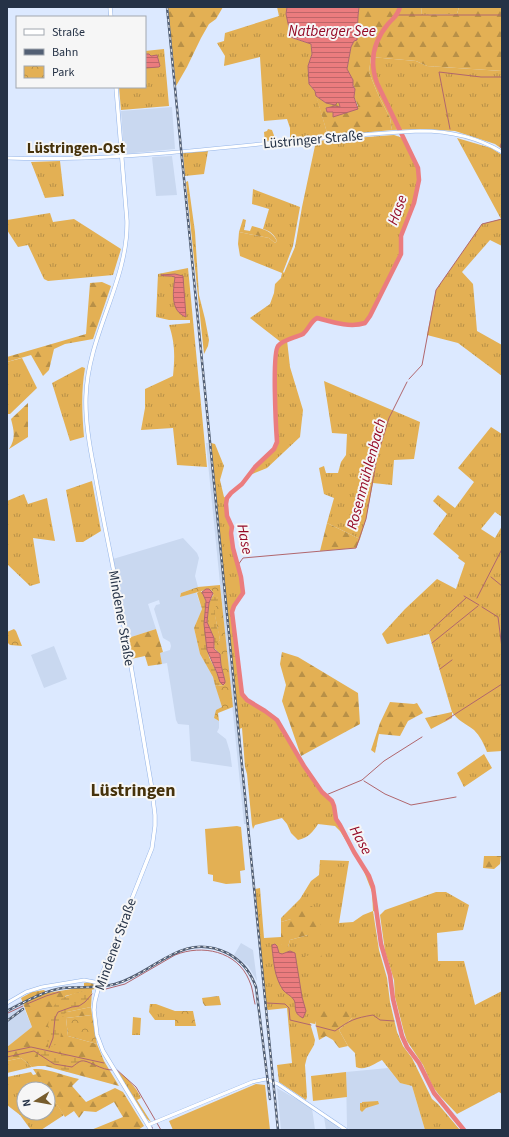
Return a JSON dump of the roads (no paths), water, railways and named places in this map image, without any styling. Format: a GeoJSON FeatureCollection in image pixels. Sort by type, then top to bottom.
{"type":"FeatureCollection","features":[{"type":"Feature","properties":{"kind":"main road","name":"Mindener Straße"},"geometry":{"type":"LineString","coordinates":[[116,88],[127,221],[126,249],[99,328],[90,363],[87,383],[86,413],[90,446],[122,614],[151,783],[155,826],[150,855],[100,983],[95,1000],[94,1015],[100,1044],[109,1064],[151,1130]]}},
{"type":"Feature","properties":{"kind":"street","name":"Lüstringer Straße"},"geometry":{"type":"LineString","coordinates":[[7,158],[35,159],[122,156],[405,131],[454,133],[490,145],[502,152]]}},
{"type":"Feature","properties":{"kind":"street"},"geometry":{"type":"LineString","coordinates":[[7,1003],[26,992],[42,987],[84,980],[100,983]]}},
{"type":"Feature","properties":{"kind":"street"},"geometry":{"type":"LineString","coordinates":[[148,1125],[252,1082],[266,1080],[278,1084],[346,1130]]}},
{"type":"Feature","properties":{"kind":"water","name":"Natberger See"},"geometry":{"type":"Polygon","coordinates":[[[287,7],[359,7],[357,40],[354,41],[351,47],[347,69],[353,80],[353,86],[355,89],[354,97],[358,109],[333,117],[333,112],[327,112],[326,108],[335,106],[340,107],[339,103],[338,102],[335,105],[326,103],[316,96],[315,91],[309,84],[308,66],[312,54],[311,44],[291,37],[286,14],[287,7]]]}},
{"type":"Feature","properties":{"kind":"water"},"geometry":{"type":"Polygon","coordinates":[[[146,54],[151,56],[157,55],[159,67],[146,68],[146,54]]]}},
{"type":"Feature","properties":{"kind":"water"},"geometry":{"type":"Polygon","coordinates":[[[175,274],[183,276],[186,317],[177,310],[175,306],[173,295],[175,277],[161,275],[175,274]]]}},
{"type":"Feature","properties":{"kind":"water"},"geometry":{"type":"Polygon","coordinates":[[[209,589],[213,593],[209,603],[207,622],[214,638],[214,649],[220,654],[225,681],[223,685],[220,682],[207,650],[204,624],[206,601],[202,592],[209,589]]]}},
{"type":"Feature","properties":{"kind":"water"},"geometry":{"type":"Polygon","coordinates":[[[275,944],[279,953],[282,954],[290,951],[295,953],[302,997],[306,1011],[303,1018],[297,1014],[294,1000],[283,990],[278,980],[272,948],[272,945],[275,944]]]}},
{"type":"Feature","properties":{"kind":"waterway","name":"Hase"},"geometry":{"type":"LineString","coordinates":[[400,7],[379,38],[374,52],[373,67],[377,83],[418,168],[419,180],[414,203],[401,236],[401,254],[365,323],[347,325],[317,318],[303,334],[286,340],[278,346],[275,362],[277,442],[274,449],[255,467],[242,484],[227,498],[227,516],[232,527],[231,533],[233,548],[241,577],[243,593],[234,606],[232,612],[242,694],[247,700],[277,720],[304,766],[322,792],[332,801],[336,819],[369,876],[373,887],[381,944],[390,975],[393,999],[402,1036],[407,1047],[419,1063],[434,1093],[464,1130]]}},
{"type":"Feature","properties":{"kind":"waterway"},"geometry":{"type":"LineString","coordinates":[[398,15],[502,15]]}},
{"type":"Feature","properties":{"kind":"waterway"},"geometry":{"type":"LineString","coordinates":[[450,129],[439,72],[481,77],[502,77]]}},
{"type":"Feature","properties":{"kind":"waterway"},"geometry":{"type":"LineString","coordinates":[[502,142],[500,146],[502,149]]}},
{"type":"Feature","properties":{"kind":"waterway","name":"Rosenmühlenbach"},"geometry":{"type":"LineString","coordinates":[[409,379],[422,365],[436,290],[482,224],[502,219]]}},
{"type":"Feature","properties":{"kind":"waterway","name":"Rosenmühlenbach"},"geometry":{"type":"LineString","coordinates":[[238,565],[243,558],[356,548],[366,519],[377,457],[389,418],[407,382]]}},
{"type":"Feature","properties":{"kind":"waterway"},"geometry":{"type":"LineString","coordinates":[[477,598],[502,549]]}},
{"type":"Feature","properties":{"kind":"waterway"},"geometry":{"type":"LineString","coordinates":[[491,577],[502,586]]}},
{"type":"Feature","properties":{"kind":"waterway"},"geometry":{"type":"LineString","coordinates":[[464,596],[479,605]]}},
{"type":"Feature","properties":{"kind":"waterway"},"geometry":{"type":"LineString","coordinates":[[430,631],[466,598]]}},
{"type":"Feature","properties":{"kind":"waterway"},"geometry":{"type":"LineString","coordinates":[[432,643],[478,606]]}},
{"type":"Feature","properties":{"kind":"waterway"},"geometry":{"type":"LineString","coordinates":[[482,607],[498,617],[502,648]]}},
{"type":"Feature","properties":{"kind":"waterway"},"geometry":{"type":"LineString","coordinates":[[440,669],[452,660]]}},
{"type":"Feature","properties":{"kind":"waterway"},"geometry":{"type":"LineString","coordinates":[[446,720],[502,684]]}},
{"type":"Feature","properties":{"kind":"waterway"},"geometry":{"type":"LineString","coordinates":[[326,795],[362,780],[384,761],[422,737]]}},
{"type":"Feature","properties":{"kind":"waterway"},"geometry":{"type":"LineString","coordinates":[[364,781],[385,794],[411,805],[456,797]]}},
{"type":"Feature","properties":{"kind":"waterway"},"geometry":{"type":"LineString","coordinates":[[102,990],[125,984],[175,955],[196,950],[207,950],[218,952],[236,962],[243,970],[250,983],[255,1004]]}},
{"type":"Feature","properties":{"kind":"waterway"},"geometry":{"type":"LineString","coordinates":[[27,1004],[59,992]]}},
{"type":"Feature","properties":{"kind":"waterway"},"geometry":{"type":"LineString","coordinates":[[49,1048],[53,1038],[55,1018],[58,1012],[79,1006],[92,994]]}},
{"type":"Feature","properties":{"kind":"waterway"},"geometry":{"type":"LineString","coordinates":[[267,1003],[285,1004],[289,1008],[290,1020],[311,1025]]}},
{"type":"Feature","properties":{"kind":"waterway"},"geometry":{"type":"LineString","coordinates":[[8,1013],[23,1006]]}},
{"type":"Feature","properties":{"kind":"waterway"},"geometry":{"type":"LineString","coordinates":[[316,1026],[335,1031],[353,1020],[373,1015],[380,1020],[394,1021]]}},
{"type":"Feature","properties":{"kind":"waterway"},"geometry":{"type":"LineString","coordinates":[[7,1052],[31,1047],[104,1063]]}},
{"type":"Feature","properties":{"kind":"waterway"},"geometry":{"type":"LineString","coordinates":[[7,1057],[34,1051],[54,1064],[72,1067],[80,1061],[84,1061],[104,1069],[113,1070]]}},
{"type":"Feature","properties":{"kind":"waterway"},"geometry":{"type":"LineString","coordinates":[[116,1069],[136,1087],[161,1130]]}},
{"type":"Feature","properties":{"kind":"railway"},"geometry":{"type":"LineString","coordinates":[[167,7],[278,1130]]}},
{"type":"Feature","properties":{"kind":"railway"},"geometry":{"type":"LineString","coordinates":[[7,1011],[34,997],[56,989],[115,984],[129,979],[182,950],[196,947],[211,948],[227,953],[237,959],[245,967],[256,987],[270,1099]]}},
{"type":"Feature","properties":{"kind":"railway"},"geometry":{"type":"LineString","coordinates":[[7,1021],[23,1009]]}},
{"type":"Feature","properties":{"kind":"district","name":"Lüstringen-Ost"},"geometry":{"type":"Point","coordinates":[76,148]}},
{"type":"Feature","properties":{"kind":"district","name":"Lüstringen"},"geometry":{"type":"Point","coordinates":[133,790]}}]}
